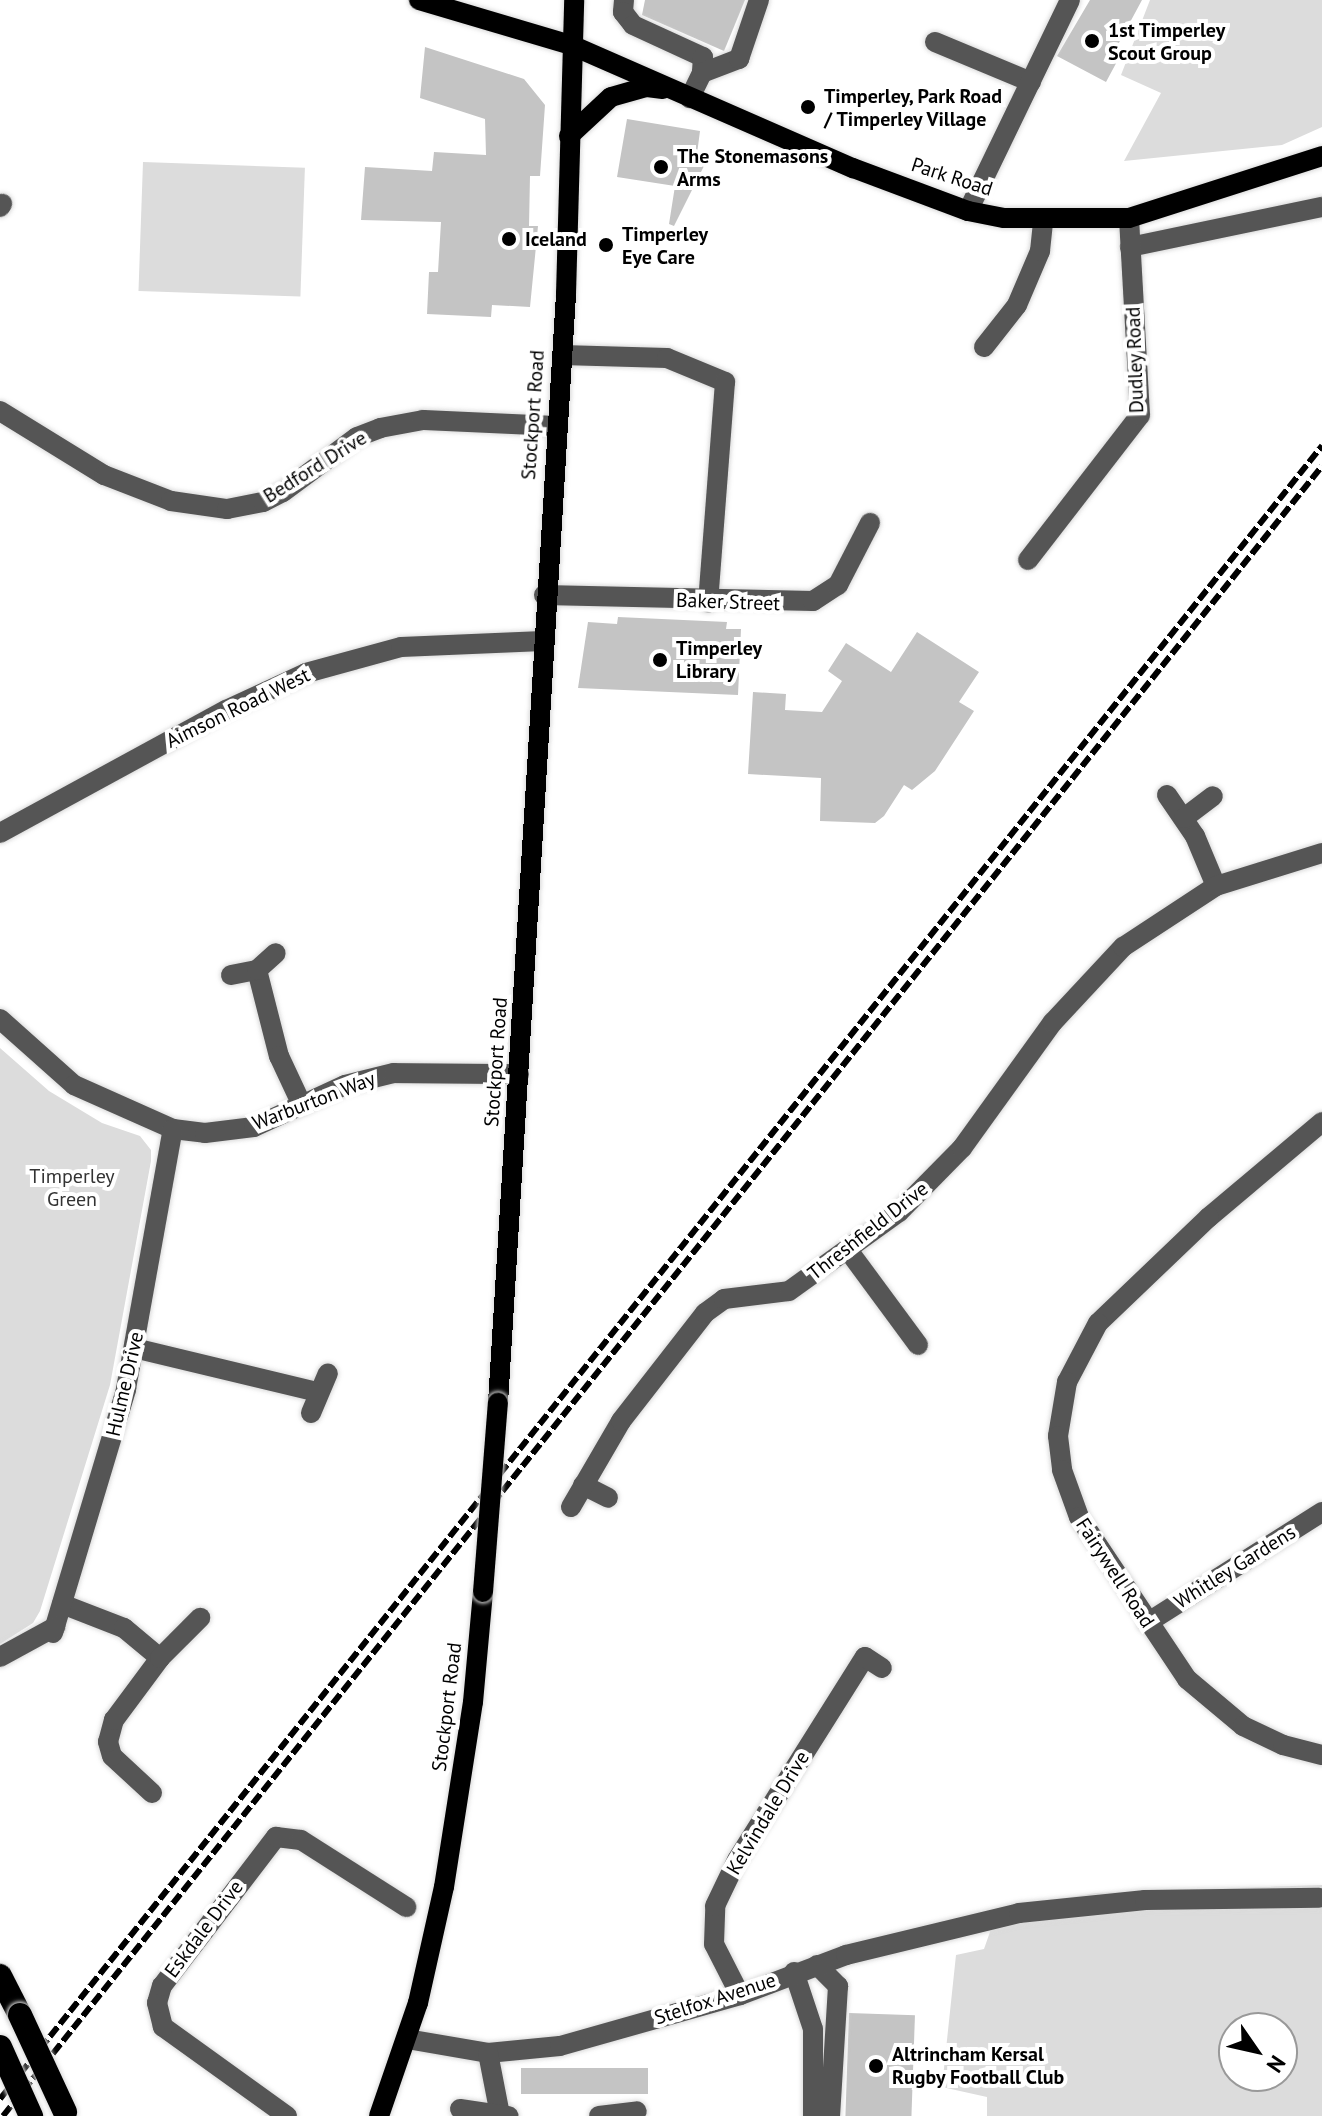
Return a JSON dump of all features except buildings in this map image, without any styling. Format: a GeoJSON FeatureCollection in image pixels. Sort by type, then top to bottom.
{"type":"FeatureCollection","features":[{"type":"Feature","properties":{"kind":"highway"},"geometry":{"type":"LineString","coordinates":[[0,1976],[66,2114]]}},
{"type":"Feature","properties":{"kind":"highway"},"geometry":{"type":"LineString","coordinates":[[0,2047],[31,2116]]}},
{"type":"Feature","properties":{"kind":"main road","name":"Park Road"},"geometry":{"type":"LineString","coordinates":[[419,0],[571,45],[680,94],[968,211],[1043,221],[1129,218],[1322,156]]}},
{"type":"Feature","properties":{"kind":"main road","name":"Stockport Road"},"geometry":{"type":"LineString","coordinates":[[379,2116],[407,2039],[435,1931],[461,1787],[483,1592],[498,1403],[544,595],[562,355],[574,0]]}},
{"type":"Feature","properties":{"kind":"main road","name":"Park Road"},"geometry":{"type":"LineString","coordinates":[[569,136],[611,97],[647,87],[680,94]]}},
{"type":"Feature","properties":{"kind":"street"},"geometry":{"type":"LineString","coordinates":[[624,0],[623,12],[633,25],[699,51],[702,73]]}},
{"type":"Feature","properties":{"kind":"street"},"geometry":{"type":"LineString","coordinates":[[680,94],[702,73],[739,59],[759,0]]}},
{"type":"Feature","properties":{"kind":"street"},"geometry":{"type":"LineString","coordinates":[[968,211],[1070,0]]}},
{"type":"Feature","properties":{"kind":"street"},"geometry":{"type":"LineString","coordinates":[[935,42],[1031,82]]}},
{"type":"Feature","properties":{"kind":"street"},"geometry":{"type":"LineString","coordinates":[[1130,247],[1322,207]]}},
{"type":"Feature","properties":{"kind":"street","name":"Dudley Road"},"geometry":{"type":"LineString","coordinates":[[1028,560],[1140,415],[1129,218]]}},
{"type":"Feature","properties":{"kind":"street"},"geometry":{"type":"LineString","coordinates":[[984,347],[1017,305],[1040,251],[1043,221]]}},
{"type":"Feature","properties":{"kind":"street"},"geometry":{"type":"LineString","coordinates":[[562,355],[667,358],[725,382],[708,602]]}},
{"type":"Feature","properties":{"kind":"street","name":"Bedford Drive"},"geometry":{"type":"LineString","coordinates":[[3,419],[104,475],[171,501],[227,509],[263,502],[283,492],[357,437],[380,428],[423,420],[557,426]]}},
{"type":"Feature","properties":{"kind":"street","name":"Baker Street"},"geometry":{"type":"LineString","coordinates":[[544,595],[800,604],[821,598],[838,585],[870,523]]}},
{"type":"Feature","properties":{"kind":"street","name":"Aimson Road West"},"geometry":{"type":"LineString","coordinates":[[0,833],[226,710],[306,673],[429,643],[543,641]]}},
{"type":"Feature","properties":{"kind":"street"},"geometry":{"type":"LineString","coordinates":[[1167,795],[1184,818],[1216,886]]}},
{"type":"Feature","properties":{"kind":"street"},"geometry":{"type":"LineString","coordinates":[[1184,818],[1213,796]]}},
{"type":"Feature","properties":{"kind":"street","name":"Threshfield Drive"},"geometry":{"type":"LineString","coordinates":[[571,1507],[621,1421],[714,1305],[730,1298],[789,1291],[899,1212],[956,1156],[1097,971],[1160,919],[1216,886],[1322,853]]}},
{"type":"Feature","properties":{"kind":"street"},"geometry":{"type":"LineString","coordinates":[[231,975],[257,970],[276,953]]}},
{"type":"Feature","properties":{"kind":"street"},"geometry":{"type":"LineString","coordinates":[[257,970],[279,1056],[302,1105]]}},
{"type":"Feature","properties":{"kind":"street","name":"Warburton Way"},"geometry":{"type":"LineString","coordinates":[[0,1019],[74,1085],[173,1129],[230,1131],[302,1105],[345,1085],[394,1073],[519,1074]]}},
{"type":"Feature","properties":{"kind":"street","name":"Fairywell Road"},"geometry":{"type":"LineString","coordinates":[[1322,1122],[1112,1307],[1083,1344],[1067,1382],[1058,1436],[1066,1485],[1079,1517],[1187,1679],[1220,1710],[1283,1745],[1322,1755]]}},
{"type":"Feature","properties":{"kind":"street","name":"Hulme Drive"},"geometry":{"type":"LineString","coordinates":[[0,1657],[54,1630],[122,1409],[173,1129]]}},
{"type":"Feature","properties":{"kind":"street"},"geometry":{"type":"LineString","coordinates":[[848,1250],[918,1345]]}},
{"type":"Feature","properties":{"kind":"street"},"geometry":{"type":"LineString","coordinates":[[134,1348],[317,1392]]}},
{"type":"Feature","properties":{"kind":"street"},"geometry":{"type":"LineString","coordinates":[[311,1413],[317,1392],[328,1373]]}},
{"type":"Feature","properties":{"kind":"street"},"geometry":{"type":"LineString","coordinates":[[583,1485],[608,1498]]}},
{"type":"Feature","properties":{"kind":"street","name":"Whitley Gardens"},"geometry":{"type":"LineString","coordinates":[[1147,1623],[1322,1512]]}},
{"type":"Feature","properties":{"kind":"street"},"geometry":{"type":"LineString","coordinates":[[62,1604],[124,1628],[160,1658]]}},
{"type":"Feature","properties":{"kind":"street"},"geometry":{"type":"LineString","coordinates":[[152,1793],[112,1756],[108,1742],[114,1720],[160,1658],[200,1618]]}},
{"type":"Feature","properties":{"kind":"street","name":"Kelvindale Drive"},"geometry":{"type":"LineString","coordinates":[[740,1995],[714,1944],[715,1906],[737,1860],[865,1657],[882,1668]]}},
{"type":"Feature","properties":{"kind":"street","name":"Eskdale Drive"},"geometry":{"type":"LineString","coordinates":[[287,2116],[163,2027],[157,2003],[162,1986],[276,1837],[301,1840],[406,1907]]}},
{"type":"Feature","properties":{"kind":"street","name":"Stelfox Avenue"},"geometry":{"type":"LineString","coordinates":[[407,2039],[488,2053],[560,2046],[740,1995],[817,1965],[1019,1913],[1145,1900],[1319,1898]]}},
{"type":"Feature","properties":{"kind":"street"},"geometry":{"type":"LineString","coordinates":[[817,1965],[838,1986],[830,2116]]}},
{"type":"Feature","properties":{"kind":"street"},"geometry":{"type":"LineString","coordinates":[[794,1972],[813,2029],[813,2116]]}},
{"type":"Feature","properties":{"kind":"street"},"geometry":{"type":"LineString","coordinates":[[460,2109],[504,2115],[488,2053]]}},
{"type":"Feature","properties":{"kind":"street"},"geometry":{"type":"LineString","coordinates":[[599,2116],[637,2111]]}},
{"type":"Feature","properties":{"kind":"green space"},"geometry":{"type":"Polygon","coordinates":[[[1150,0],[1322,0],[1322,127],[1282,145],[1124,161],[1161,93],[1121,75],[1150,0]]]}},
{"type":"Feature","properties":{"kind":"green space"},"geometry":{"type":"Polygon","coordinates":[[[143,162],[305,168],[300,297],[138,291],[143,162]]]}},
{"type":"Feature","properties":{"kind":"green space","name":"Timperley Green"},"geometry":{"type":"Polygon","coordinates":[[[0,1048],[49,1091],[102,1123],[140,1136],[151,1150],[151,1161],[110,1385],[40,1611],[33,1623],[0,1644],[0,1048]]]}},
{"type":"Feature","properties":{"kind":"green space"},"geometry":{"type":"Polygon","coordinates":[[[1322,1885],[1322,2116],[987,2116],[987,2097],[942,2087],[956,1955],[984,1949],[998,1909],[1096,1893],[1322,1885]]]}},
{"type":"Feature","properties":{"kind":"railway"},"geometry":{"type":"LineString","coordinates":[[0,2099],[1322,446]]}},
{"type":"Feature","properties":{"kind":"railway"},"geometry":{"type":"LineString","coordinates":[[3,2116],[1322,466]]}},
{"type":"Feature","properties":{"kind":"place","name":"1st Timperley Scout Group"},"geometry":{"type":"Point","coordinates":[1092,41]}},
{"type":"Feature","properties":{"kind":"place","name":"Timperley, Park Road / Timperley Village"},"geometry":{"type":"Point","coordinates":[808,107]}},
{"type":"Feature","properties":{"kind":"place","name":"The Stonemasons Arms"},"geometry":{"type":"Point","coordinates":[661,167]}},
{"type":"Feature","properties":{"kind":"place","name":"Iceland"},"geometry":{"type":"Point","coordinates":[509,239]}},
{"type":"Feature","properties":{"kind":"place","name":"Timperley Eye Care"},"geometry":{"type":"Point","coordinates":[606,245]}},
{"type":"Feature","properties":{"kind":"place","name":"Timperley Library"},"geometry":{"type":"Point","coordinates":[660,660]}},
{"type":"Feature","properties":{"kind":"place","name":"Altrincham Kersal Rugby Football Club"},"geometry":{"type":"Point","coordinates":[876,2066]}}]}
